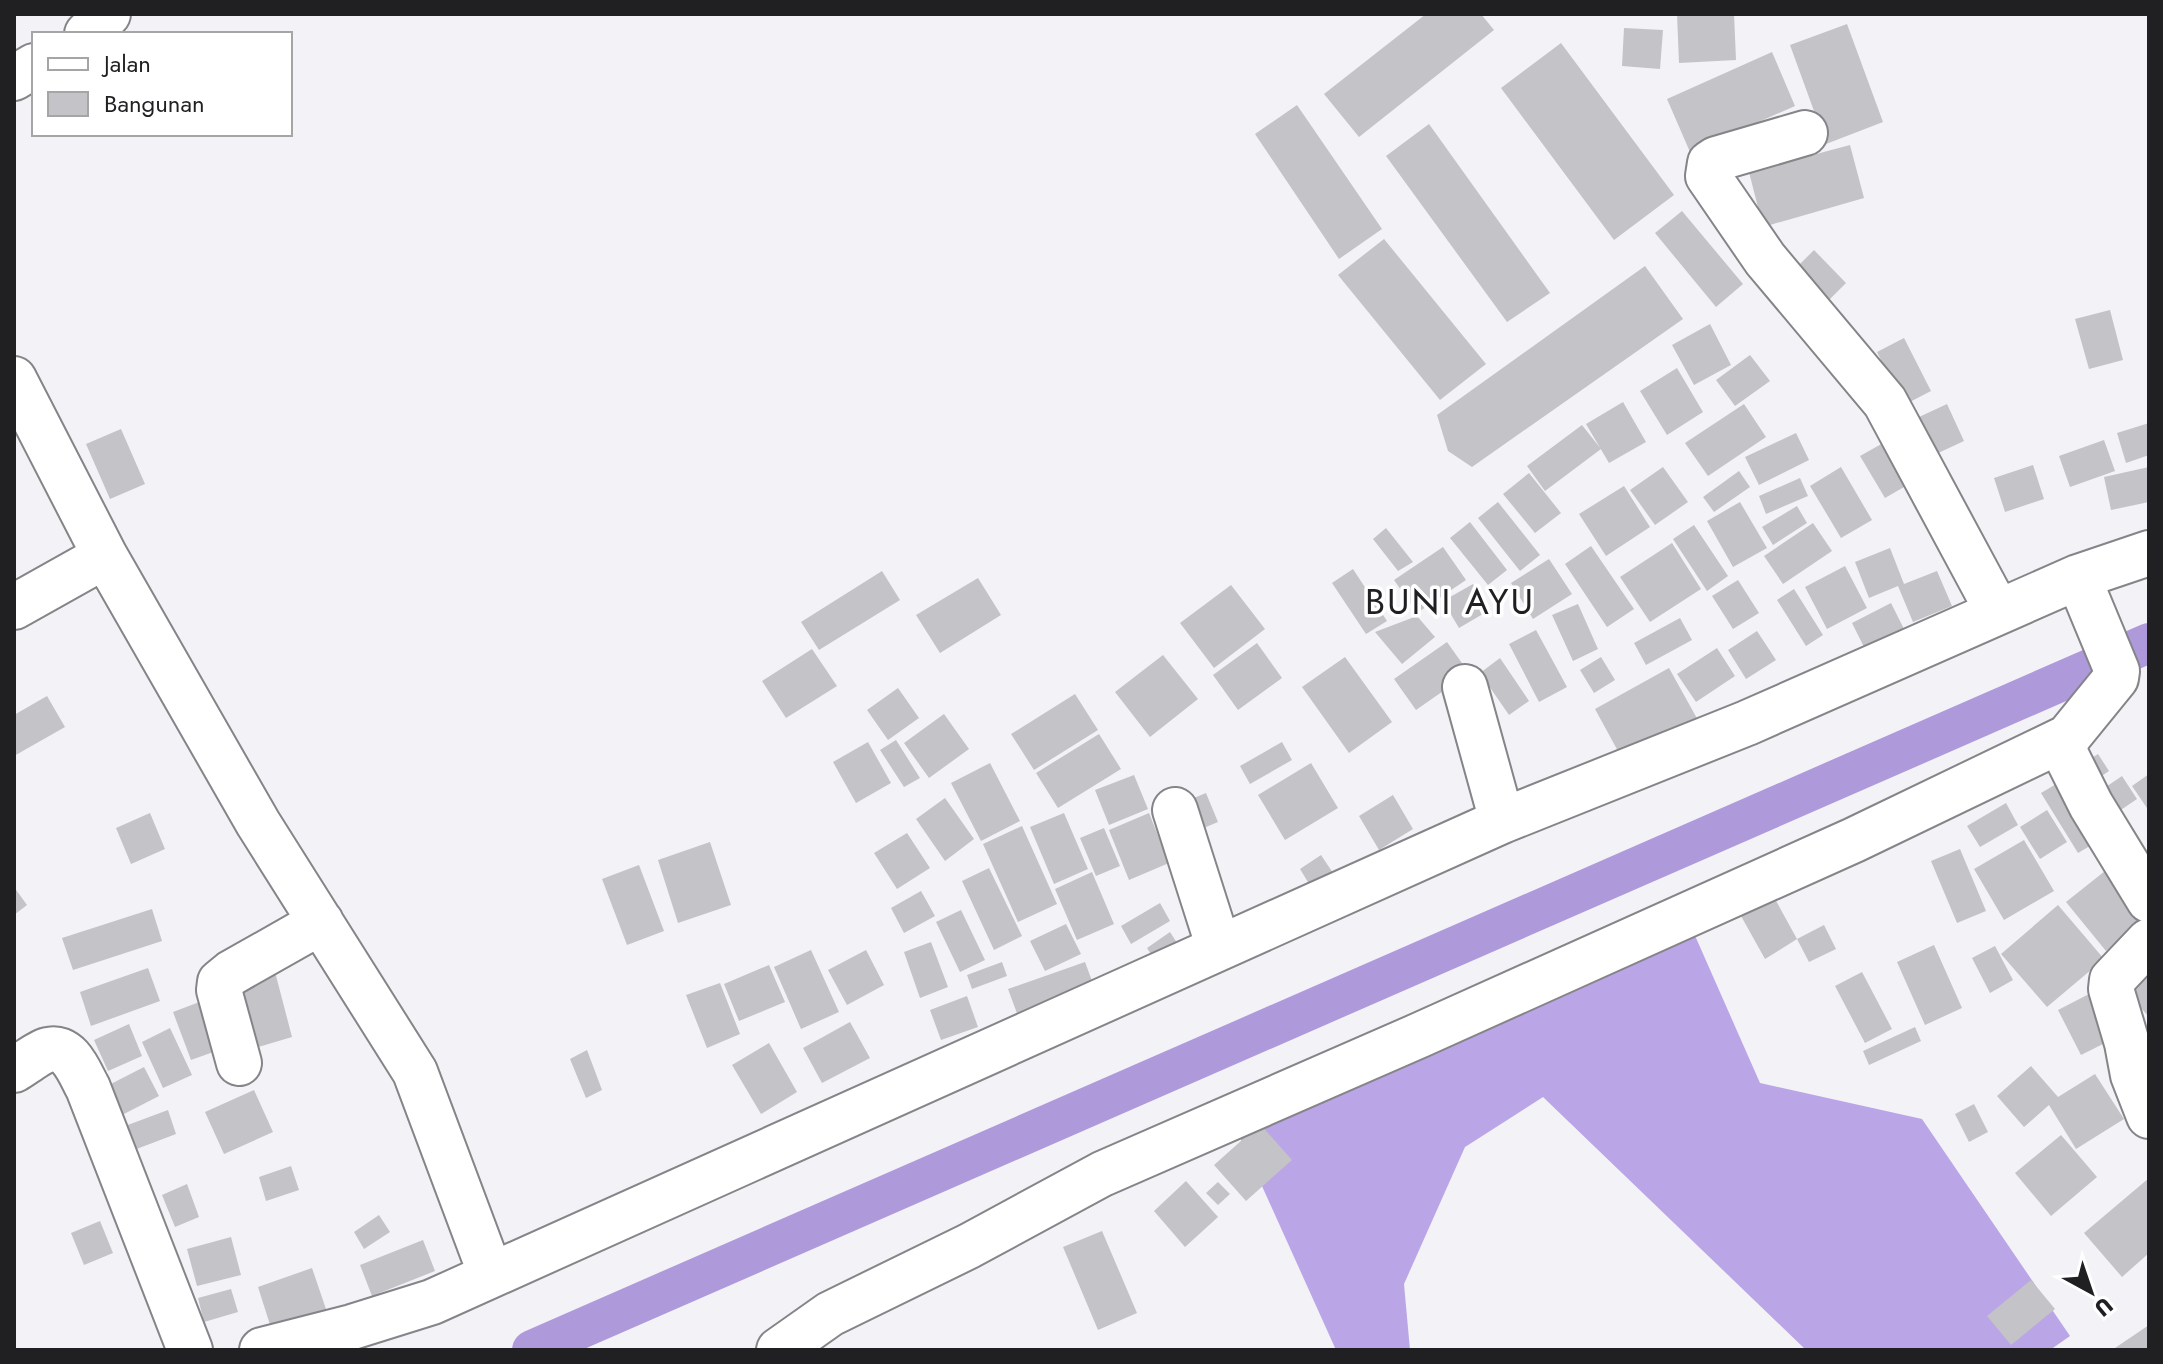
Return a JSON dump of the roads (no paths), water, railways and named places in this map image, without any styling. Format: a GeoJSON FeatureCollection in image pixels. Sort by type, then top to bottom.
{"type":"FeatureCollection","features":[{"type":"Feature","properties":{"kind":"street"},"geometry":{"type":"LineString","coordinates":[[89,32],[108,14]]}},
{"type":"Feature","properties":{"kind":"street"},"geometry":{"type":"LineString","coordinates":[[14,78],[32,67]]}},
{"type":"Feature","properties":{"kind":"street"},"geometry":{"type":"LineString","coordinates":[[1805,133],[1716,159],[1710,163],[1708,176],[1765,259],[1885,402],[1998,612]]}},
{"type":"Feature","properties":{"kind":"street"},"geometry":{"type":"LineString","coordinates":[[14,379],[105,556],[258,823],[415,1072],[491,1275]]}},
{"type":"Feature","properties":{"kind":"street"},"geometry":{"type":"LineString","coordinates":[[262,1350],[432,1302],[1502,821],[1747,723],[1998,612],[2081,586],[2149,553]]}},
{"type":"Feature","properties":{"kind":"street"},"geometry":{"type":"LineString","coordinates":[[14,607],[105,556]]}},
{"type":"Feature","properties":{"kind":"street"},"geometry":{"type":"LineString","coordinates":[[2081,586],[2117,671],[2116,678],[2068,737],[2064,751],[2084,791],[2149,900]]}},
{"type":"Feature","properties":{"kind":"street"},"geometry":{"type":"LineString","coordinates":[[1465,687],[1502,821]]}},
{"type":"Feature","properties":{"kind":"street"},"geometry":{"type":"LineString","coordinates":[[779,1350],[830,1314],[969,1246],[1102,1174],[1854,840],[2068,737]]}},
{"type":"Feature","properties":{"kind":"street"},"geometry":{"type":"LineString","coordinates":[[1175,810],[1219,948]]}},
{"type":"Feature","properties":{"kind":"street"},"geometry":{"type":"LineString","coordinates":[[239,1063],[219,990],[220,982],[321,922]]}},
{"type":"Feature","properties":{"kind":"street"},"geometry":{"type":"LineString","coordinates":[[2149,941],[2112,980],[2111,989],[2133,1075],[2149,1116]]}},
{"type":"Feature","properties":{"kind":"street"},"geometry":{"type":"LineString","coordinates":[[14,1070],[49,1049],[60,1050],[73,1059],[110,1142],[190,1350]]}},
{"type":"Feature","properties":{"kind":"waterway"},"geometry":{"type":"LineString","coordinates":[[532,1350],[2149,643]]}},
{"type":"Feature","properties":{"kind":"district","name":"BUNI AYU"},"geometry":{"type":"Point","coordinates":[1450,601]}}]}
